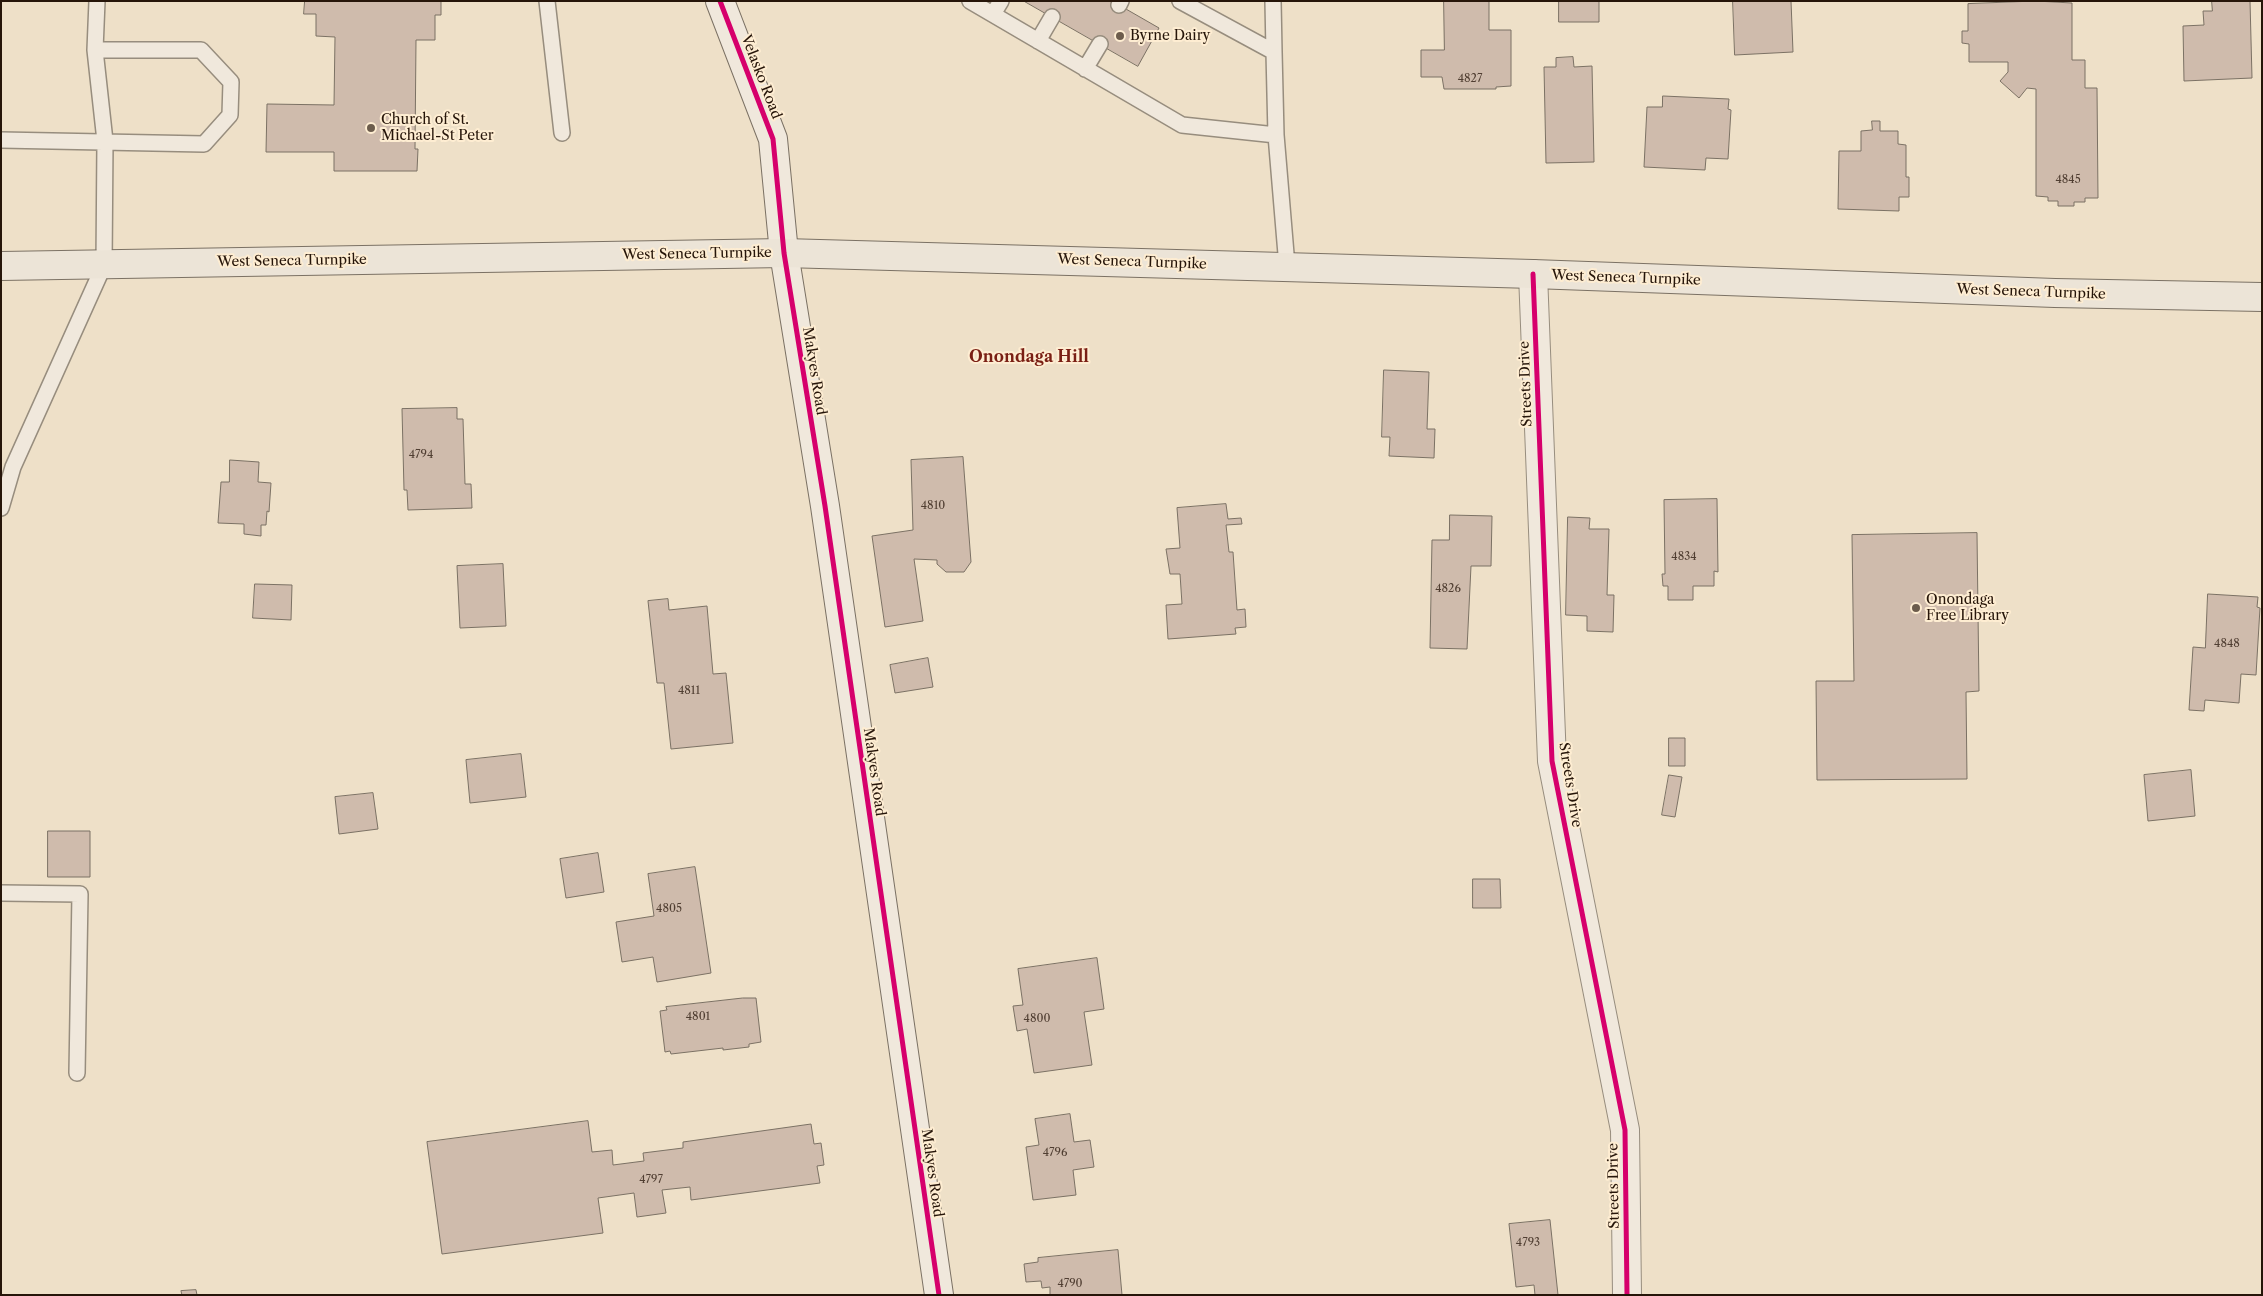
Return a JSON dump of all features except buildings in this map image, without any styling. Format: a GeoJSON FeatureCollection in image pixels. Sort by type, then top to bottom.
{"type":"FeatureCollection","features":[{"type":"Feature","properties":{"kind":"main road","name":"West Seneca Turnpike"},"geometry":{"type":"LineString","coordinates":[[1,266],[784,253],[1287,266],[2045,293],[2262,297]]}},
{"type":"Feature","properties":{"kind":"street","name":"Velasko Road"},"geometry":{"type":"LineString","coordinates":[[720,1],[773,139],[784,253]]}},
{"type":"Feature","properties":{"kind":"street","name":"Makyes Road"},"geometry":{"type":"LineString","coordinates":[[784,253],[826,516],[938,1295]]}},
{"type":"Feature","properties":{"kind":"street","name":"Streets Drive"},"geometry":{"type":"LineString","coordinates":[[1533,274],[1552,761],[1625,1130],[1626,1295]]}},
{"type":"Feature","properties":{"kind":"lane"},"geometry":{"type":"LineString","coordinates":[[1,508],[14,467],[104,264],[105,141],[95,50],[97,1]]}},
{"type":"Feature","properties":{"kind":"lane"},"geometry":{"type":"LineString","coordinates":[[547,1],[562,133]]}},
{"type":"Feature","properties":{"kind":"lane"},"geometry":{"type":"LineString","coordinates":[[970,1],[997,8],[1038,41],[1182,125],[1276,135]]}},
{"type":"Feature","properties":{"kind":"lane"},"geometry":{"type":"LineString","coordinates":[[1180,1],[1274,52]]}},
{"type":"Feature","properties":{"kind":"lane"},"geometry":{"type":"LineString","coordinates":[[1273,1],[1276,135],[1287,266]]}},
{"type":"Feature","properties":{"kind":"lane"},"geometry":{"type":"LineString","coordinates":[[1038,41],[1052,17]]}},
{"type":"Feature","properties":{"kind":"lane"},"geometry":{"type":"LineString","coordinates":[[1085,68],[1100,44]]}},
{"type":"Feature","properties":{"kind":"lane"},"geometry":{"type":"LineString","coordinates":[[1,140],[204,144],[230,115],[231,82],[201,50],[95,50]]}},
{"type":"Feature","properties":{"kind":"lane"},"geometry":{"type":"LineString","coordinates":[[1,893],[80,894],[77,1073]]}},
{"type":"Feature","properties":{"kind":"cycle path"},"geometry":{"type":"LineString","coordinates":[[720,1],[773,139],[784,253],[825,506],[939,1295]]}},
{"type":"Feature","properties":{"kind":"cycle path"},"geometry":{"type":"LineString","coordinates":[[1533,274],[1552,761],[1625,1130],[1627,1295]]}},
{"type":"Feature","properties":{"kind":"place","name":"Byrne Dairy"},"geometry":{"type":"Point","coordinates":[1120,36]}},
{"type":"Feature","properties":{"kind":"place","name":"Church of St. Michael-St Peter"},"geometry":{"type":"Point","coordinates":[371,128]}},
{"type":"Feature","properties":{"kind":"place","name":"Onondaga Free Library"},"geometry":{"type":"Point","coordinates":[1916,608]}},
{"type":"Feature","properties":{"kind":"district","name":"Onondaga Hill"},"geometry":{"type":"Point","coordinates":[1029,357]}}]}
